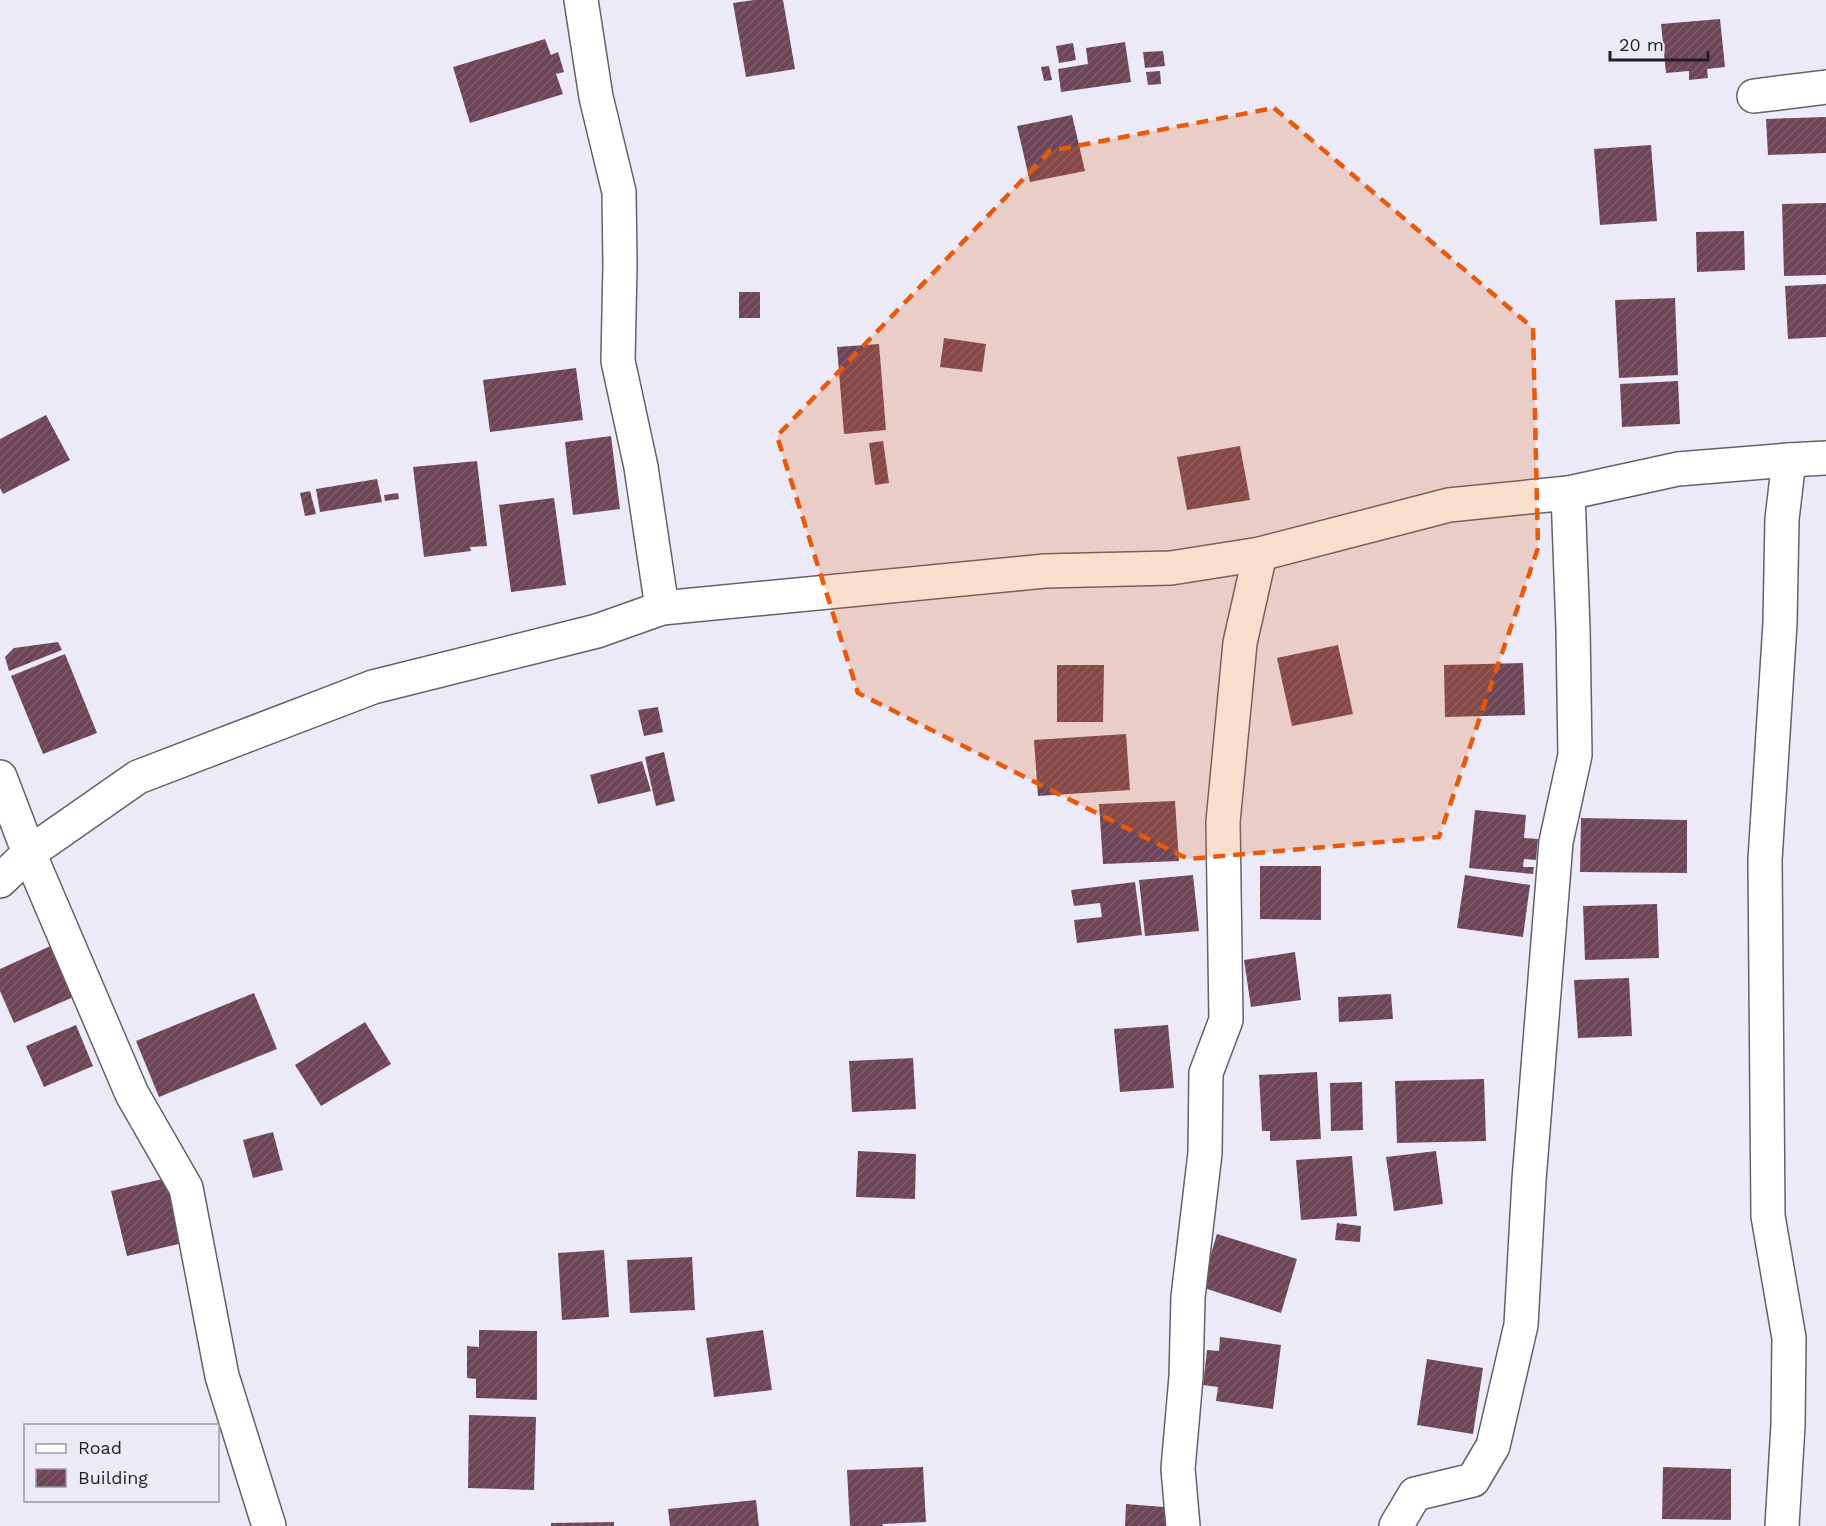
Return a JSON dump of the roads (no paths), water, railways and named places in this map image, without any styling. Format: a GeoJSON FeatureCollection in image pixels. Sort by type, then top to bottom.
{"type":"FeatureCollection","features":[{"type":"Feature","properties":{"kind":"street"},"geometry":{"type":"LineString","coordinates":[[581,0],[596,97],[619,192],[618,361],[641,467],[662,608]]}},
{"type":"Feature","properties":{"kind":"street"},"geometry":{"type":"LineString","coordinates":[[1754,96],[1826,87]]}},
{"type":"Feature","properties":{"kind":"street"},"geometry":{"type":"LineString","coordinates":[[0,881],[14,847],[138,777],[373,687],[597,631],[662,608],[1045,571],[1172,568],[1260,554],[1449,505],[1568,493],[1677,470],[1826,458]]}},
{"type":"Feature","properties":{"kind":"street"},"geometry":{"type":"LineString","coordinates":[[1782,1526],[1788,1425],[1789,1338],[1768,1216],[1765,860],[1780,623],[1782,519],[1789,460]]}},
{"type":"Feature","properties":{"kind":"street"},"geometry":{"type":"LineString","coordinates":[[1396,1526],[1415,1494],[1473,1480],[1493,1446],[1521,1325],[1529,1180],[1556,842],[1575,755],[1568,493]]}},
{"type":"Feature","properties":{"kind":"street"},"geometry":{"type":"LineString","coordinates":[[1183,1526],[1178,1469],[1186,1377],[1188,1297],[1205,1153],[1206,1073],[1226,1020],[1223,822],[1240,643],[1260,554]]}},
{"type":"Feature","properties":{"kind":"street"},"geometry":{"type":"LineString","coordinates":[[0,777],[14,847],[132,1094],[186,1188],[222,1376],[269,1526]]}}]}
